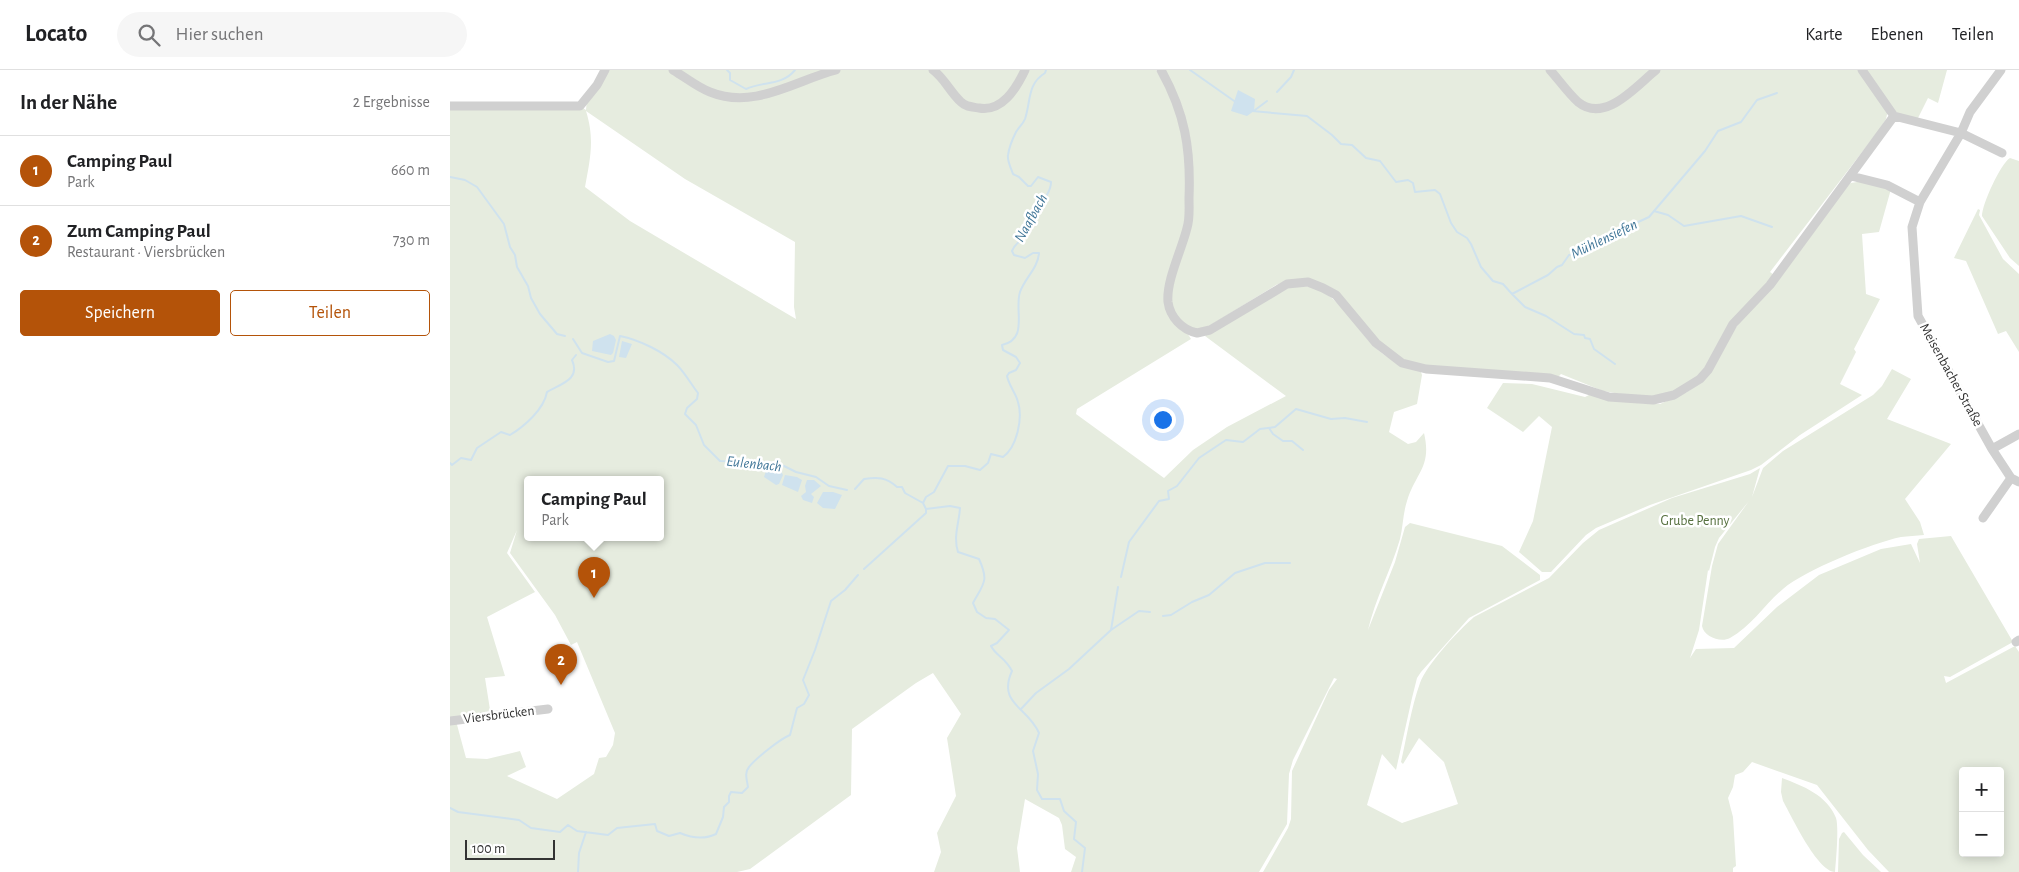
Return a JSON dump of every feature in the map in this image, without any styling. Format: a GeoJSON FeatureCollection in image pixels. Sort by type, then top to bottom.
{"type":"FeatureCollection","features":[{"type":"Feature","properties":{"kind":"street"},"geometry":{"type":"LineString","coordinates":[[450,106],[580,106],[597,85],[605,70]]}},
{"type":"Feature","properties":{"kind":"street"},"geometry":{"type":"LineString","coordinates":[[673,70],[709,92],[742,98],[771,94],[836,70]]}},
{"type":"Feature","properties":{"kind":"street"},"geometry":{"type":"LineString","coordinates":[[933,70],[961,102],[968,107],[993,109],[1010,95],[1025,70]]}},
{"type":"Feature","properties":{"kind":"street"},"geometry":{"type":"LineString","coordinates":[[1161,70],[1175,96],[1187,138],[1190,183],[1188,226],[1168,297],[1171,313],[1180,325],[1197,333],[1210,330],[1287,284],[1308,282],[1336,295],[1369,336],[1402,364],[1426,369],[1550,378],[1617,398],[1653,400],[1674,395],[1700,379],[1708,370],[1734,324],[1770,284],[1894,116]]}},
{"type":"Feature","properties":{"kind":"street"},"geometry":{"type":"LineString","coordinates":[[1550,70],[1578,102],[1588,108],[1598,110],[1616,103],[1656,70]]}},
{"type":"Feature","properties":{"kind":"street"},"geometry":{"type":"LineString","coordinates":[[1862,70],[1894,116],[1961,133],[2002,153]]}},
{"type":"Feature","properties":{"kind":"street","name":"Meisenbacher Straße"},"geometry":{"type":"LineString","coordinates":[[2001,70],[1970,112],[1961,133],[1920,202],[1912,227],[1918,316],[1992,449],[2015,480]]}},
{"type":"Feature","properties":{"kind":"street"},"geometry":{"type":"LineString","coordinates":[[1850,176],[1887,184],[1920,202]]}},
{"type":"Feature","properties":{"kind":"street"},"geometry":{"type":"LineString","coordinates":[[1992,449],[2019,434]]}},
{"type":"Feature","properties":{"kind":"street"},"geometry":{"type":"LineString","coordinates":[[1983,518],[2015,480]]}},
{"type":"Feature","properties":{"kind":"street","name":"Viersbrücken"},"geometry":{"type":"LineString","coordinates":[[450,721],[548,710]]}},
{"type":"Feature","properties":{"kind":"green space","name":"Grube Penny"},"geometry":{"type":"Polygon","coordinates":[[[605,70],[1156,70],[1162,78],[1178,111],[1185,157],[1187,214],[1166,299],[1191,339],[1077,409],[1076,414],[1164,478],[1193,450],[1227,427],[1286,396],[1205,336],[1244,310],[1284,288],[1290,286],[1312,287],[1334,300],[1368,340],[1387,357],[1421,372],[1422,375],[1417,404],[1394,412],[1389,432],[1408,444],[1416,442],[1424,433],[1426,444],[1425,462],[1407,501],[1400,539],[1368,630],[1395,562],[1405,527],[1410,523],[1502,546],[1540,575],[1540,580],[1469,618],[1417,678],[1396,770],[1382,754],[1367,805],[1402,823],[1458,804],[1444,762],[1419,738],[1403,764],[1401,762],[1414,702],[1424,675],[1444,648],[1474,617],[1549,578],[1583,543],[1599,530],[1672,498],[1750,474],[1760,468],[1752,497],[1763,468],[1783,451],[1873,395],[1882,386],[1892,369],[1911,379],[1887,419],[1951,444],[1905,499],[1920,522],[1924,535],[1889,540],[1822,566],[1783,589],[1738,633],[1722,640],[1713,638],[1703,630],[1702,626],[1712,566],[1718,544],[1749,501],[1719,538],[1715,547],[1708,570],[1699,630],[1690,658],[1696,649],[1734,648],[1777,607],[1819,575],[1881,549],[1911,544],[1920,563],[1917,544],[1919,539],[1951,536],[2013,642],[1950,677],[1944,676],[1946,683],[2015,646],[2019,652],[2019,872],[1889,872],[1868,850],[1817,785],[1752,762],[1743,772],[1735,775],[1733,787],[1728,798],[1733,817],[1736,866],[1733,868],[1733,872],[1263,872],[1288,828],[1291,819],[1292,771],[1329,690],[1337,679],[1334,678],[1293,760],[1289,774],[1287,824],[1259,872],[1071,872],[1076,857],[1065,849],[1062,825],[1059,818],[1025,799],[1017,848],[1020,872],[934,872],[941,852],[937,833],[956,796],[947,738],[961,714],[933,673],[852,729],[851,795],[750,869],[737,872],[450,872],[450,106],[580,106],[586,110],[587,99],[605,70]],[[586,111],[589,121],[591,149],[585,187],[630,221],[796,319],[794,307],[795,242],[685,179],[586,111]],[[517,530],[507,553],[535,592],[487,617],[505,676],[485,678],[491,716],[456,721],[466,758],[487,759],[520,751],[526,767],[507,776],[557,799],[594,774],[599,758],[606,757],[613,745],[615,733],[577,642],[571,645],[555,615],[510,553],[517,530]]]}},
{"type":"Feature","properties":{"kind":"green space"},"geometry":{"type":"Polygon","coordinates":[[[1162,70],[1860,70],[1888,110],[1886,119],[1879,130],[1770,272],[1774,275],[1703,373],[1675,391],[1655,397],[1639,397],[1603,391],[1561,374],[1558,377],[1417,365],[1391,355],[1328,288],[1286,281],[1276,285],[1206,328],[1188,328],[1174,313],[1170,294],[1187,234],[1187,131],[1162,70]]]}},
{"type":"Feature","properties":{"kind":"green space"},"geometry":{"type":"Polygon","coordinates":[[[1864,70],[1947,70],[1938,103],[1928,98],[1918,118],[1904,117],[1893,110],[1864,70]]]}},
{"type":"Feature","properties":{"kind":"green space"},"geometry":{"type":"Polygon","coordinates":[[[2010,158],[2019,161],[2019,266],[2010,258],[1982,216],[1993,184],[2002,167],[2010,158]]]}},
{"type":"Feature","properties":{"kind":"green space"},"geometry":{"type":"Polygon","coordinates":[[[1863,181],[1891,189],[1879,232],[1862,234],[1866,294],[1880,299],[1854,349],[1856,352],[1840,384],[1862,395],[1800,435],[1761,465],[1751,470],[1650,505],[1596,528],[1586,535],[1551,572],[1542,572],[1519,552],[1533,521],[1552,427],[1539,416],[1523,432],[1487,408],[1503,383],[1532,384],[1585,397],[1591,394],[1637,403],[1660,404],[1687,392],[1700,383],[1732,331],[1844,186],[1863,181]]]}},
{"type":"Feature","properties":{"kind":"green space"},"geometry":{"type":"Polygon","coordinates":[[[1978,209],[1980,210],[1979,215],[2003,259],[2019,274],[2019,352],[2006,331],[1998,334],[1966,261],[1954,258],[1978,209]]]}},
{"type":"Feature","properties":{"kind":"green space"},"geometry":{"type":"Polygon","coordinates":[[[1782,778],[1814,792],[1832,810],[1836,818],[1837,829],[1835,872],[1821,863],[1799,830],[1783,801],[1781,792],[1782,778]]]}},
{"type":"Feature","properties":{"kind":"green space"},"geometry":{"type":"Polygon","coordinates":[[[1844,832],[1863,855],[1881,872],[1838,872],[1839,839],[1844,832]]]}},
{"type":"Feature","properties":{"kind":"water"},"geometry":{"type":"Polygon","coordinates":[[[1238,90],[1255,99],[1254,111],[1247,116],[1231,111],[1238,90]]]}},
{"type":"Feature","properties":{"kind":"water"},"geometry":{"type":"Polygon","coordinates":[[[610,334],[616,340],[611,355],[592,351],[593,341],[610,334]]]}},
{"type":"Feature","properties":{"kind":"water"},"geometry":{"type":"Polygon","coordinates":[[[622,341],[632,344],[626,358],[619,357],[622,341]]]}},
{"type":"Feature","properties":{"kind":"water"},"geometry":{"type":"Polygon","coordinates":[[[766,471],[781,471],[783,475],[779,484],[776,485],[764,477],[766,471]]]}},
{"type":"Feature","properties":{"kind":"water"},"geometry":{"type":"Polygon","coordinates":[[[785,475],[802,480],[798,492],[782,485],[785,475]]]}},
{"type":"Feature","properties":{"kind":"water"},"geometry":{"type":"Polygon","coordinates":[[[807,480],[814,480],[821,486],[811,494],[814,497],[812,503],[803,500],[801,496],[806,492],[807,480]]]}},
{"type":"Feature","properties":{"kind":"water"},"geometry":{"type":"Polygon","coordinates":[[[823,492],[833,492],[842,495],[835,509],[823,508],[817,503],[823,492]]]}},
{"type":"Feature","properties":{"kind":"waterway"},"geometry":{"type":"LineString","coordinates":[[727,70],[730,73],[730,80],[746,89],[784,79],[795,70]]}},
{"type":"Feature","properties":{"kind":"waterway","name":"Naafbach"},"geometry":{"type":"LineString","coordinates":[[1046,70],[1032,88],[1025,119],[1015,134],[1008,155],[1013,174],[1028,186],[1031,186],[1038,177],[1051,182],[1049,192],[1030,220],[1024,237],[1015,245],[1012,251],[1014,255],[1025,258],[1033,253],[1039,253],[1034,268],[1020,292],[1018,330],[1010,342],[1002,345],[1003,350],[1016,357],[1020,363],[1016,370],[1007,376],[1017,399],[1019,409],[1018,432],[1008,452],[1003,457],[991,454],[988,463],[980,470],[965,466],[948,466],[934,492],[926,497],[923,503],[926,509],[950,506],[960,508],[956,535],[958,552],[979,559],[984,572],[984,582],[973,603],[977,612],[986,618],[995,619],[1009,630],[997,643],[991,646],[1012,671],[1008,682],[1008,691],[1011,698],[1034,724],[1039,733],[1033,751],[1038,774],[1037,790],[1042,799],[1060,799],[1064,811],[1076,822],[1074,839],[1085,848],[1082,872]]}},
{"type":"Feature","properties":{"kind":"waterway","name":"Mühlensiefen"},"geometry":{"type":"LineString","coordinates":[[1190,70],[1237,103]]}},
{"type":"Feature","properties":{"kind":"waterway"},"geometry":{"type":"LineString","coordinates":[[1277,92],[1291,77],[1294,70]]}},
{"type":"Feature","properties":{"kind":"waterway","name":"Mühlensiefen"},"geometry":{"type":"LineString","coordinates":[[1252,111],[1307,116],[1341,144],[1352,145],[1366,158],[1380,161],[1396,182],[1408,180],[1413,183],[1415,192],[1435,190],[1440,194],[1451,223],[1457,232],[1467,238],[1471,244],[1481,267],[1493,281],[1503,284],[1512,294],[1548,275],[1562,265],[1569,255],[1585,252],[1588,246],[1593,247],[1610,235],[1649,217],[1705,151],[1718,131],[1741,122],[1757,100],[1777,93]]}},
{"type":"Feature","properties":{"kind":"waterway"},"geometry":{"type":"LineString","coordinates":[[1255,110],[1267,101]]}},
{"type":"Feature","properties":{"kind":"waterway"},"geometry":{"type":"LineString","coordinates":[[450,177],[465,180],[477,187],[504,224],[510,247],[515,255],[517,267],[528,286],[531,298],[540,314],[557,334],[565,336]]}},
{"type":"Feature","properties":{"kind":"waterway"},"geometry":{"type":"LineString","coordinates":[[1654,211],[1668,215],[1684,226],[1741,216],[1772,227]]}},
{"type":"Feature","properties":{"kind":"waterway"},"geometry":{"type":"LineString","coordinates":[[1512,294],[1525,307],[1546,316],[1574,334],[1584,335],[1585,338],[1590,339],[1594,349],[1615,364]]}},
{"type":"Feature","properties":{"kind":"waterway","name":"Eulenbach"},"geometry":{"type":"LineString","coordinates":[[573,339],[582,353],[608,362],[614,361],[620,336],[635,340],[665,355],[683,371],[698,393],[697,399],[687,408],[685,414],[696,425],[704,445],[720,461],[767,462],[816,477],[829,486],[847,490]]}},
{"type":"Feature","properties":{"kind":"waterway","name":"Eulenbach"},"geometry":{"type":"LineString","coordinates":[[450,463],[452,465],[461,458],[471,460],[477,448],[501,432],[510,435],[528,422],[542,405],[547,392],[563,384],[571,377],[574,372],[572,360],[576,355]]}},
{"type":"Feature","properties":{"kind":"waterway"},"geometry":{"type":"LineString","coordinates":[[1121,577],[1129,542],[1159,501],[1169,499],[1168,491],[1177,486],[1199,458],[1226,440],[1243,442],[1260,429],[1275,427],[1296,409],[1331,419],[1345,418],[1367,422]]}},
{"type":"Feature","properties":{"kind":"waterway"},"geometry":{"type":"LineString","coordinates":[[1269,428],[1273,434],[1283,441],[1292,441],[1303,450]]}},
{"type":"Feature","properties":{"kind":"waterway","name":"Eulenbach"},"geometry":{"type":"LineString","coordinates":[[855,489],[864,479],[882,478],[897,487],[902,487],[905,493],[923,503]]}},
{"type":"Feature","properties":{"kind":"waterway"},"geometry":{"type":"LineString","coordinates":[[864,569],[926,513],[926,509]]}},
{"type":"Feature","properties":{"kind":"waterway"},"geometry":{"type":"LineString","coordinates":[[1163,616],[1171,615],[1192,602],[1209,595],[1235,573],[1265,563],[1290,563]]}},
{"type":"Feature","properties":{"kind":"waterway"},"geometry":{"type":"LineString","coordinates":[[450,808],[458,812],[519,820],[531,828],[560,832],[568,825],[577,831],[608,835],[617,828],[655,824],[657,831],[669,836],[680,833],[702,838],[716,834],[723,817],[724,807],[729,802],[731,792],[742,793],[748,787],[747,769],[768,750],[790,735],[797,708],[804,704],[809,695],[803,680],[831,601],[845,590],[858,575]]}},
{"type":"Feature","properties":{"kind":"waterway"},"geometry":{"type":"LineString","coordinates":[[1021,709],[1036,693],[1069,669],[1111,630],[1118,587]]}},
{"type":"Feature","properties":{"kind":"waterway"},"geometry":{"type":"LineString","coordinates":[[1111,630],[1139,611],[1150,612]]}},
{"type":"Feature","properties":{"kind":"waterway"},"geometry":{"type":"LineString","coordinates":[[578,872],[579,853],[586,832]]}},
{"type":"Feature","properties":{"kind":"place","name":"Camping Paul"},"geometry":{"type":"Point","coordinates":[594,598]}},
{"type":"Feature","properties":{"kind":"place","name":"Zum Camping Paul"},"geometry":{"type":"Point","coordinates":[561,685]}}]}
